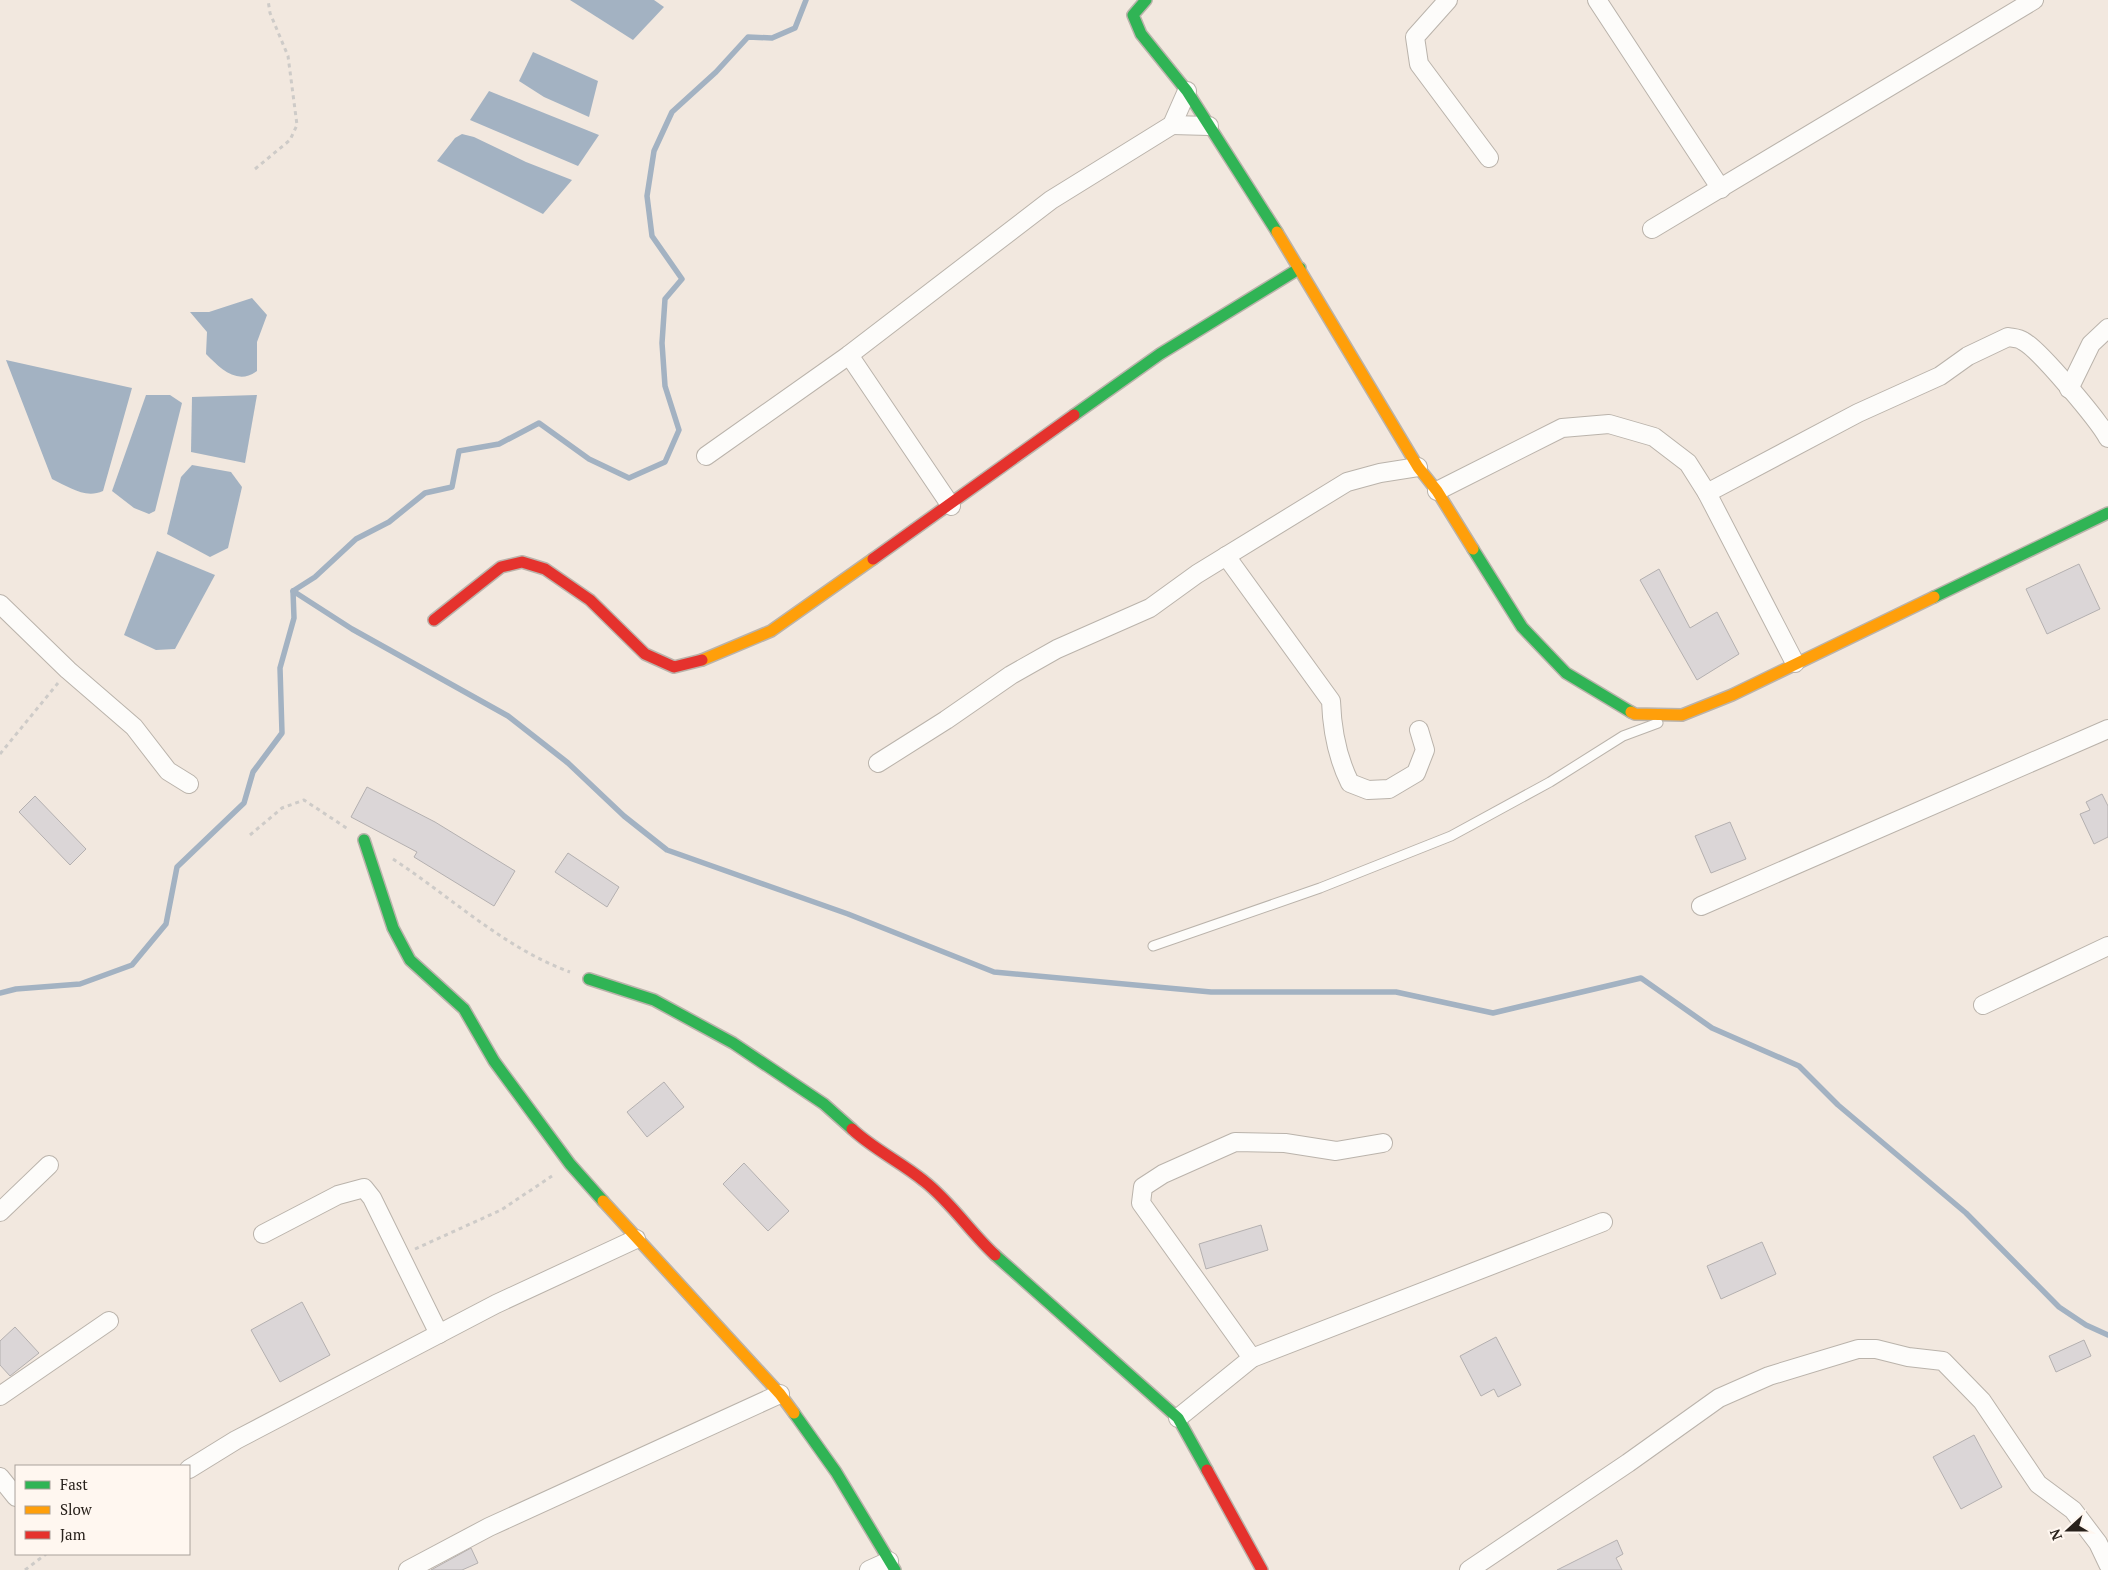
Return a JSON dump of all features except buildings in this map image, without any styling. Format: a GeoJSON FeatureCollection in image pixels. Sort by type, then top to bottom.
{"type":"FeatureCollection","features":[{"type":"Feature","properties":{"kind":"street"},"geometry":{"type":"LineString","coordinates":[[1146,0],[1133,15],[1141,34],[1187,91],[1300,268],[1418,466],[1437,491],[1522,627],[1566,673],[1635,714],[1682,715],[1732,695],[2108,513]]}},
{"type":"Feature","properties":{"kind":"street"},"geometry":{"type":"LineString","coordinates":[[1448,0],[1415,37],[1419,64],[1489,158]]}},
{"type":"Feature","properties":{"kind":"street"},"geometry":{"type":"LineString","coordinates":[[1597,0],[1721,189]]}},
{"type":"Feature","properties":{"kind":"street"},"geometry":{"type":"LineString","coordinates":[[1652,229],[2034,0]]}},
{"type":"Feature","properties":{"kind":"street"},"geometry":{"type":"LineString","coordinates":[[1172,125],[1187,91]]}},
{"type":"Feature","properties":{"kind":"street"},"geometry":{"type":"LineString","coordinates":[[706,456],[849,355],[1051,200],[1172,125],[1209,126]]}},
{"type":"Feature","properties":{"kind":"street"},"geometry":{"type":"LineString","coordinates":[[434,620],[501,567],[522,562],[545,569],[590,600],[645,654],[674,667],[692,664],[771,631],[951,506],[1160,354],[1300,268]]}},
{"type":"Feature","properties":{"kind":"street"},"geometry":{"type":"LineString","coordinates":[[2069,389],[2091,344],[2108,328]]}},
{"type":"Feature","properties":{"kind":"street"},"geometry":{"type":"LineString","coordinates":[[1707,493],[1789,452],[1858,413],[1940,376],[1968,356],[2008,337],[2024,341],[2081,401],[2108,438]]}},
{"type":"Feature","properties":{"kind":"street"},"geometry":{"type":"LineString","coordinates":[[849,355],[951,506]]}},
{"type":"Feature","properties":{"kind":"street"},"geometry":{"type":"LineString","coordinates":[[1437,491],[1562,428],[1609,424],[1654,437],[1688,464],[1707,493],[1795,663]]}},
{"type":"Feature","properties":{"kind":"street"},"geometry":{"type":"LineString","coordinates":[[878,763],[946,720],[1011,675],[1057,649],[1150,608],[1226,556],[1347,482],[1380,473],[1418,466]]}},
{"type":"Feature","properties":{"kind":"street"},"geometry":{"type":"LineString","coordinates":[[1226,556],[1331,701],[1332,720],[1340,762],[1350,783],[1368,790],[1388,789],[1416,773],[1426,750],[1420,730]]}},
{"type":"Feature","properties":{"kind":"street"},"geometry":{"type":"LineString","coordinates":[[0,604],[68,670],[134,727],[168,771],[189,784]]}},
{"type":"Feature","properties":{"kind":"street"},"geometry":{"type":"LineString","coordinates":[[1701,906],[2108,729]]}},
{"type":"Feature","properties":{"kind":"street"},"geometry":{"type":"LineString","coordinates":[[364,840],[393,928],[410,960],[464,1008],[494,1061],[570,1164],[636,1239],[780,1394],[836,1472],[892,1566],[869,1570]]}},
{"type":"Feature","properties":{"kind":"street"},"geometry":{"type":"LineString","coordinates":[[1983,1005],[2108,946]]}},
{"type":"Feature","properties":{"kind":"street"},"geometry":{"type":"LineString","coordinates":[[589,979],[654,1000],[734,1043],[824,1104],[857,1134],[924,1181],[950,1206],[974,1236],[1071,1325],[1178,1418],[1262,1570]]}},
{"type":"Feature","properties":{"kind":"street"},"geometry":{"type":"LineString","coordinates":[[1252,1358],[1141,1204],[1143,1187],[1163,1174],[1235,1142],[1285,1143],[1336,1151],[1383,1143]]}},
{"type":"Feature","properties":{"kind":"street"},"geometry":{"type":"LineString","coordinates":[[0,1212],[49,1165]]}},
{"type":"Feature","properties":{"kind":"street"},"geometry":{"type":"LineString","coordinates":[[263,1234],[338,1195],[364,1188],[372,1198],[440,1334]]}},
{"type":"Feature","properties":{"kind":"street"},"geometry":{"type":"LineString","coordinates":[[1178,1418],[1252,1358],[1604,1222]]}},
{"type":"Feature","properties":{"kind":"street"},"geometry":{"type":"LineString","coordinates":[[190,1468],[236,1440],[440,1334],[636,1239]]}},
{"type":"Feature","properties":{"kind":"street"},"geometry":{"type":"LineString","coordinates":[[0,1396],[109,1321]]}},
{"type":"Feature","properties":{"kind":"street"},"geometry":{"type":"LineString","coordinates":[[1469,1570],[1628,1463],[1719,1398],[1769,1376],[1858,1349],[1876,1349],[1908,1357],[1944,1361],[1982,1401],[2038,1484],[2073,1510],[2098,1543],[2108,1564]]}},
{"type":"Feature","properties":{"kind":"street"},"geometry":{"type":"LineString","coordinates":[[408,1570],[489,1527],[780,1394]]}},
{"type":"Feature","properties":{"kind":"street"},"geometry":{"type":"LineString","coordinates":[[0,1477],[15,1496]]}},
{"type":"Feature","properties":{"kind":"lane"},"geometry":{"type":"LineString","coordinates":[[1153,946],[1320,888],[1450,836],[1550,782],[1623,736],[1682,715]]}},
{"type":"Feature","properties":{"kind":"path"},"geometry":{"type":"LineString","coordinates":[[255,169],[290,140],[297,125],[288,56],[270,13],[268,0]]}},
{"type":"Feature","properties":{"kind":"path"},"geometry":{"type":"LineString","coordinates":[[0,754],[68,670]]}},
{"type":"Feature","properties":{"kind":"path"},"geometry":{"type":"LineString","coordinates":[[250,835],[282,808],[304,800],[418,875],[489,928],[530,954],[547,964],[589,979]]}},
{"type":"Feature","properties":{"kind":"path"},"geometry":{"type":"LineString","coordinates":[[401,1256],[501,1210],[570,1164]]}},
{"type":"Feature","properties":{"kind":"path"},"geometry":{"type":"LineString","coordinates":[[25,1570],[45,1555]]}},
{"type":"Feature","properties":{"kind":"water"},"geometry":{"type":"Polygon","coordinates":[[[570,0],[654,0],[664,7],[633,40],[570,0]]]}},
{"type":"Feature","properties":{"kind":"water"},"geometry":{"type":"Polygon","coordinates":[[[533,52],[598,81],[589,117],[544,97],[519,81],[533,52]]]}},
{"type":"Feature","properties":{"kind":"water"},"geometry":{"type":"Polygon","coordinates":[[[489,91],[599,135],[578,166],[470,120],[489,91]]]}},
{"type":"Feature","properties":{"kind":"water"},"geometry":{"type":"Polygon","coordinates":[[[462,134],[474,137],[526,162],[572,180],[543,214],[437,161],[455,138],[462,134]]]}},
{"type":"Feature","properties":{"kind":"water"},"geometry":{"type":"Polygon","coordinates":[[[252,298],[267,315],[257,342],[257,371],[243,377],[236,376],[217,365],[206,354],[207,332],[190,312],[209,312],[252,298]]]}},
{"type":"Feature","properties":{"kind":"water"},"geometry":{"type":"Polygon","coordinates":[[[6,360],[132,388],[103,491],[90,494],[83,493],[52,479],[6,360]]]}},
{"type":"Feature","properties":{"kind":"water"},"geometry":{"type":"Polygon","coordinates":[[[146,395],[170,395],[182,403],[155,511],[149,514],[134,508],[112,491],[146,395]]]}},
{"type":"Feature","properties":{"kind":"water"},"geometry":{"type":"Polygon","coordinates":[[[257,395],[245,463],[191,452],[192,397],[257,395]]]}},
{"type":"Feature","properties":{"kind":"water"},"geometry":{"type":"Polygon","coordinates":[[[192,465],[231,472],[242,487],[228,548],[210,557],[167,534],[181,477],[192,465]]]}},
{"type":"Feature","properties":{"kind":"water"},"geometry":{"type":"Polygon","coordinates":[[[157,551],[215,575],[175,649],[156,650],[124,635],[157,551]]]}},
{"type":"Feature","properties":{"kind":"waterway"},"geometry":{"type":"LineString","coordinates":[[0,993],[16,989],[80,984],[132,965],[166,924],[177,867],[244,803],[253,772],[282,733],[280,668],[294,618],[293,591],[315,577],[356,539],[389,522],[425,493],[452,487],[459,451],[499,444],[539,423],[589,459],[629,478],[665,462],[679,430],[665,386],[662,343],[665,299],[682,279],[652,236],[647,196],[654,151],[672,112],[716,72],[748,37],[772,38],[795,28],[806,0]]}},
{"type":"Feature","properties":{"kind":"waterway"},"geometry":{"type":"LineString","coordinates":[[293,591],[352,629],[508,716],[568,763],[624,816],[667,850],[848,914],[994,972],[1211,992],[1396,992],[1493,1013],[1641,978],[1712,1028],[1799,1066],[1838,1105],[1966,1213],[2059,1307],[2086,1325],[2108,1335]]}},
{"type":"Feature","properties":{"kind":"traffic: fast"},"geometry":{"type":"LineString","coordinates":[[1146,0],[1133,15],[1141,34],[1187,91],[1277,232]]}},
{"type":"Feature","properties":{"kind":"traffic: fast"},"geometry":{"type":"LineString","coordinates":[[1074,415],[1160,354],[1300,268]]}},
{"type":"Feature","properties":{"kind":"traffic: fast"},"geometry":{"type":"LineString","coordinates":[[1934,597],[2108,513]]}},
{"type":"Feature","properties":{"kind":"traffic: fast"},"geometry":{"type":"LineString","coordinates":[[1473,549],[1522,627],[1566,673],[1631,712]]}},
{"type":"Feature","properties":{"kind":"traffic: fast"},"geometry":{"type":"LineString","coordinates":[[364,840],[393,928],[410,960],[464,1009],[494,1061],[570,1164],[603,1201]]}},
{"type":"Feature","properties":{"kind":"traffic: fast"},"geometry":{"type":"LineString","coordinates":[[589,979],[654,1000],[733,1043],[824,1104],[852,1129]]}},
{"type":"Feature","properties":{"kind":"traffic: fast"},"geometry":{"type":"LineString","coordinates":[[995,1255],[1178,1418],[1207,1470]]}},
{"type":"Feature","properties":{"kind":"traffic: fast"},"geometry":{"type":"LineString","coordinates":[[794,1413],[836,1472],[895,1570]]}},
{"type":"Feature","properties":{"kind":"traffic: slow"},"geometry":{"type":"LineString","coordinates":[[1277,232],[1418,467],[1437,491],[1473,549]]}},
{"type":"Feature","properties":{"kind":"traffic: slow"},"geometry":{"type":"LineString","coordinates":[[702,660],[771,631],[873,559]]}},
{"type":"Feature","properties":{"kind":"traffic: slow"},"geometry":{"type":"LineString","coordinates":[[1631,712],[1635,714],[1682,715],[1732,695],[1934,597]]}},
{"type":"Feature","properties":{"kind":"traffic: slow"},"geometry":{"type":"LineString","coordinates":[[603,1201],[780,1394],[794,1413]]}},
{"type":"Feature","properties":{"kind":"traffic: jam"},"geometry":{"type":"LineString","coordinates":[[873,559],[1074,415]]}},
{"type":"Feature","properties":{"kind":"traffic: jam"},"geometry":{"type":"LineString","coordinates":[[434,620],[501,567],[522,562],[545,569],[590,600],[645,654],[674,667],[702,660]]}},
{"type":"Feature","properties":{"kind":"traffic: jam"},"geometry":{"type":"LineString","coordinates":[[852,1129],[934,1189],[995,1255]]}},
{"type":"Feature","properties":{"kind":"traffic: jam"},"geometry":{"type":"LineString","coordinates":[[1207,1470],[1262,1570]]}}]}
